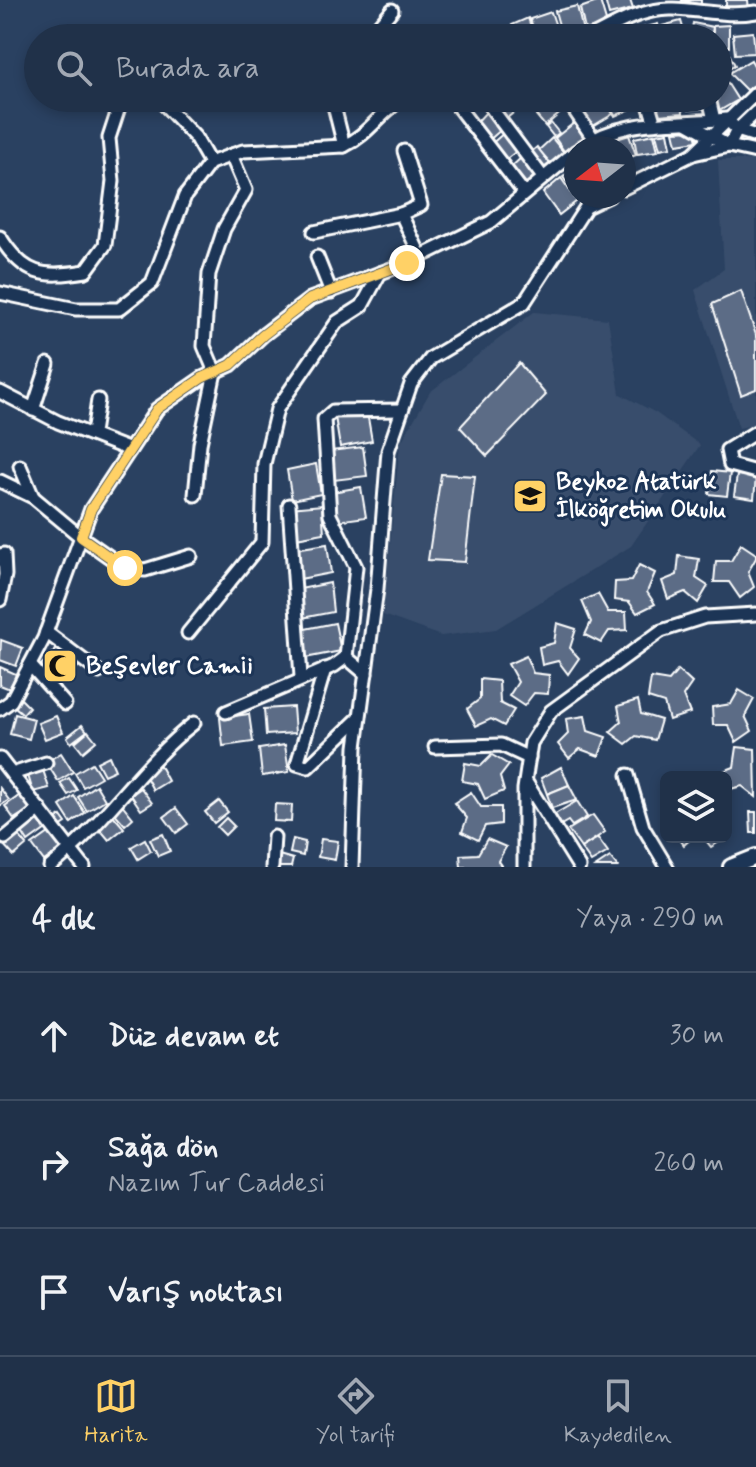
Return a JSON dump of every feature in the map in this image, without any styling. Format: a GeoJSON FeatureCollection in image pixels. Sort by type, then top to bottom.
{"type":"FeatureCollection","features":[{"type":"Feature","properties":{"kind":"main road"},"geometry":{"type":"LineString","coordinates":[[731,867],[756,857]]}},
{"type":"Feature","properties":{"kind":"street"},"geometry":{"type":"LineString","coordinates":[[618,24],[628,18],[670,9],[732,16],[756,12]]}},
{"type":"Feature","properties":{"kind":"street"},"geometry":{"type":"LineString","coordinates":[[380,24],[392,10]]}},
{"type":"Feature","properties":{"kind":"street"},"geometry":{"type":"LineString","coordinates":[[693,154],[756,93]]}},
{"type":"Feature","properties":{"kind":"street"},"geometry":{"type":"LineString","coordinates":[[0,237],[12,257],[27,271],[58,276],[86,271],[105,245],[113,181],[109,138],[117,112]]}},
{"type":"Feature","properties":{"kind":"street"},"geometry":{"type":"LineString","coordinates":[[171,112],[195,137],[210,163]]}},
{"type":"Feature","properties":{"kind":"street"},"geometry":{"type":"LineString","coordinates":[[333,112],[344,146]]}},
{"type":"Feature","properties":{"kind":"street"},"geometry":{"type":"LineString","coordinates":[[0,293],[76,309],[119,309],[152,283],[185,196],[210,163],[243,151],[344,146],[358,140],[383,112]]}},
{"type":"Feature","properties":{"kind":"street"},"geometry":{"type":"LineString","coordinates":[[462,112],[524,193]]}},
{"type":"Feature","properties":{"kind":"street"},"geometry":{"type":"LineString","coordinates":[[494,112],[542,176]]}},
{"type":"Feature","properties":{"kind":"street"},"geometry":{"type":"LineString","coordinates":[[575,112],[592,136]]}},
{"type":"Feature","properties":{"kind":"street"},"geometry":{"type":"LineString","coordinates":[[651,112],[654,121]]}},
{"type":"Feature","properties":{"kind":"street"},"geometry":{"type":"LineString","coordinates":[[712,112],[714,120]]}},
{"type":"Feature","properties":{"kind":"street"},"geometry":{"type":"LineString","coordinates":[[729,146],[737,130],[756,112]]}},
{"type":"Feature","properties":{"kind":"street"},"geometry":{"type":"LineString","coordinates":[[600,136],[654,121],[727,119]]}},
{"type":"Feature","properties":{"kind":"street"},"geometry":{"type":"LineString","coordinates":[[727,119],[737,130],[756,136]]}},
{"type":"Feature","properties":{"kind":"street"},"geometry":{"type":"LineString","coordinates":[[684,121],[729,146],[756,152]]}},
{"type":"Feature","properties":{"kind":"street"},"geometry":{"type":"LineString","coordinates":[[636,182],[693,154],[729,146]]}},
{"type":"Feature","properties":{"kind":"street"},"geometry":{"type":"LineString","coordinates":[[314,232],[401,214],[421,205],[404,151]]}},
{"type":"Feature","properties":{"kind":"street"},"geometry":{"type":"LineString","coordinates":[[195,495],[200,444],[215,372],[204,346],[209,274],[224,229],[246,190],[231,155]]}},
{"type":"Feature","properties":{"kind":"street"},"geometry":{"type":"LineString","coordinates":[[0,709],[11,701],[46,632],[91,509],[157,409],[231,365],[263,335],[310,299],[421,257],[491,222],[564,160]]}},
{"type":"Feature","properties":{"kind":"street"},"geometry":{"type":"LineString","coordinates":[[352,867],[360,718],[388,451],[411,384],[431,358],[524,303],[585,208]]}},
{"type":"Feature","properties":{"kind":"street"},"geometry":{"type":"LineString","coordinates":[[401,214],[421,257]]}},
{"type":"Feature","properties":{"kind":"street"},"geometry":{"type":"LineString","coordinates":[[317,257],[331,292]]}},
{"type":"Feature","properties":{"kind":"street"},"geometry":{"type":"LineString","coordinates":[[188,633],[262,542],[264,464],[277,409],[337,322],[362,306],[380,273]]}},
{"type":"Feature","properties":{"kind":"street"},"geometry":{"type":"LineString","coordinates":[[33,410],[48,364]]}},
{"type":"Feature","properties":{"kind":"street"},"geometry":{"type":"LineString","coordinates":[[0,392],[33,410],[130,450]]}},
{"type":"Feature","properties":{"kind":"street"},"geometry":{"type":"LineString","coordinates":[[93,433],[98,400]]}},
{"type":"Feature","properties":{"kind":"street"},"geometry":{"type":"LineString","coordinates":[[346,657],[356,567],[330,515],[324,419],[333,411],[402,410]]}},
{"type":"Feature","properties":{"kind":"street"},"geometry":{"type":"LineString","coordinates":[[756,432],[727,450],[730,465],[756,472]]}},
{"type":"Feature","properties":{"kind":"street"},"geometry":{"type":"LineString","coordinates":[[20,466],[33,497]]}},
{"type":"Feature","properties":{"kind":"street"},"geometry":{"type":"LineString","coordinates":[[0,481],[33,497],[125,568],[145,570],[191,556]]}},
{"type":"Feature","properties":{"kind":"street"},"geometry":{"type":"LineString","coordinates":[[289,505],[301,677]]}},
{"type":"Feature","properties":{"kind":"street"},"geometry":{"type":"LineString","coordinates":[[0,555],[4,554],[5,575],[0,600]]}},
{"type":"Feature","properties":{"kind":"street"},"geometry":{"type":"LineString","coordinates":[[524,867],[526,782],[531,743],[551,711],[661,631],[705,617],[756,614]]}},
{"type":"Feature","properties":{"kind":"street"},"geometry":{"type":"LineString","coordinates":[[46,632],[99,672]]}},
{"type":"Feature","properties":{"kind":"street"},"geometry":{"type":"LineString","coordinates":[[226,712],[346,657]]}},
{"type":"Feature","properties":{"kind":"street"},"geometry":{"type":"LineString","coordinates":[[346,657],[366,674]]}},
{"type":"Feature","properties":{"kind":"street"},"geometry":{"type":"LineString","coordinates":[[30,665],[65,704]]}},
{"type":"Feature","properties":{"kind":"street"},"geometry":{"type":"LineString","coordinates":[[325,669],[297,764],[308,767],[360,718]]}},
{"type":"Feature","properties":{"kind":"street"},"geometry":{"type":"LineString","coordinates":[[50,867],[70,850],[163,748],[194,723]]}},
{"type":"Feature","properties":{"kind":"street"},"geometry":{"type":"LineString","coordinates":[[435,747],[501,745],[529,758]]}},
{"type":"Feature","properties":{"kind":"street"},"geometry":{"type":"LineString","coordinates":[[0,759],[84,867]]}},
{"type":"Feature","properties":{"kind":"street"},"geometry":{"type":"LineString","coordinates":[[12,774],[46,763]]}},
{"type":"Feature","properties":{"kind":"street"},"geometry":{"type":"LineString","coordinates":[[628,775],[643,827],[667,867]]}},
{"type":"Feature","properties":{"kind":"street"},"geometry":{"type":"LineString","coordinates":[[526,782],[579,867]]}},
{"type":"Feature","properties":{"kind":"street"},"geometry":{"type":"LineString","coordinates":[[5,838],[40,809]]}},
{"type":"Feature","properties":{"kind":"street"},"geometry":{"type":"LineString","coordinates":[[272,867],[274,837]]}},
{"type":"Feature","properties":{"kind":"shaded area"},"geometry":{"type":"Polygon","coordinates":[[[718,160],[756,160],[756,424],[739,428],[695,290],[724,269],[718,160]]]}},
{"type":"Feature","properties":{"kind":"shaded area","name":"Beykoz Atatürk İlköğretim Okulu"},"geometry":{"type":"Polygon","coordinates":[[[534,312],[608,319],[620,394],[656,413],[700,445],[631,546],[496,629],[441,636],[383,615],[400,444],[430,392],[534,312]]]}},
{"type":"Feature","properties":{"kind":"building"},"geometry":{"type":"Polygon","coordinates":[[[605,0],[630,0],[633,9],[609,15],[605,0]]]}},
{"type":"Feature","properties":{"kind":"building"},"geometry":{"type":"Polygon","coordinates":[[[681,0],[701,0],[701,5],[681,0]]]}},
{"type":"Feature","properties":{"kind":"building"},"geometry":{"type":"Polygon","coordinates":[[[726,0],[748,0],[749,10],[726,12],[726,0]]]}},
{"type":"Feature","properties":{"kind":"building"},"geometry":{"type":"Polygon","coordinates":[[[600,1],[607,24],[584,24],[580,8],[600,1]]]}},
{"type":"Feature","properties":{"kind":"building"},"geometry":{"type":"Polygon","coordinates":[[[577,6],[581,24],[559,24],[555,11],[577,6]]]}},
{"type":"Feature","properties":{"kind":"building"},"geometry":{"type":"Polygon","coordinates":[[[551,12],[555,24],[532,24],[530,19],[551,12]]]}},
{"type":"Feature","properties":{"kind":"building"},"geometry":{"type":"Polygon","coordinates":[[[528,18],[530,24],[514,24],[528,18]]]}},
{"type":"Feature","properties":{"kind":"building"},"geometry":{"type":"Polygon","coordinates":[[[753,32],[755,53],[735,54],[733,34],[753,32]]]}},
{"type":"Feature","properties":{"kind":"building"},"geometry":{"type":"Polygon","coordinates":[[[751,60],[756,69],[756,84],[746,90],[732,76],[732,71],[751,60]]]}},
{"type":"Feature","properties":{"kind":"building"},"geometry":{"type":"Polygon","coordinates":[[[488,112],[502,129],[488,141],[474,125],[488,112]]]}},
{"type":"Feature","properties":{"kind":"building"},"geometry":{"type":"Polygon","coordinates":[[[533,112],[561,112],[545,126],[533,112]]]}},
{"type":"Feature","properties":{"kind":"building"},"geometry":{"type":"Polygon","coordinates":[[[579,112],[612,112],[613,114],[588,129],[579,112]]]}},
{"type":"Feature","properties":{"kind":"building"},"geometry":{"type":"Polygon","coordinates":[[[658,112],[683,112],[683,113],[659,115],[658,112]]]}},
{"type":"Feature","properties":{"kind":"building"},"geometry":{"type":"Polygon","coordinates":[[[551,123],[559,133],[554,137],[546,127],[551,123]]]}},
{"type":"Feature","properties":{"kind":"building"},"geometry":{"type":"Polygon","coordinates":[[[574,123],[584,136],[564,136],[564,151],[555,138],[574,123]]]}},
{"type":"Feature","properties":{"kind":"building"},"geometry":{"type":"Polygon","coordinates":[[[694,130],[697,141],[677,144],[674,131],[694,130]]]}},
{"type":"Feature","properties":{"kind":"building"},"geometry":{"type":"Polygon","coordinates":[[[505,132],[518,150],[504,161],[490,145],[505,132]]]}},
{"type":"Feature","properties":{"kind":"building"},"geometry":{"type":"Polygon","coordinates":[[[668,132],[671,147],[660,149],[656,134],[668,132]]]}},
{"type":"Feature","properties":{"kind":"building"},"geometry":{"type":"Polygon","coordinates":[[[654,134],[658,151],[637,154],[636,138],[654,134]]]}},
{"type":"Feature","properties":{"kind":"building"},"geometry":{"type":"Polygon","coordinates":[[[552,138],[564,157],[553,166],[539,150],[552,138]]]}},
{"type":"Feature","properties":{"kind":"building"},"geometry":{"type":"Polygon","coordinates":[[[537,147],[551,165],[543,171],[530,153],[537,147]]]}},
{"type":"Feature","properties":{"kind":"building"},"geometry":{"type":"Polygon","coordinates":[[[522,157],[539,175],[526,186],[510,168],[522,157]]]}},
{"type":"Feature","properties":{"kind":"building"},"geometry":{"type":"Polygon","coordinates":[[[561,178],[564,182],[564,208],[568,208],[559,215],[543,193],[561,178]]]}},
{"type":"Feature","properties":{"kind":"building"},"geometry":{"type":"Polygon","coordinates":[[[741,291],[756,335],[756,389],[741,395],[712,304],[741,291]]]}},
{"type":"Feature","properties":{"kind":"building"},"geometry":{"type":"Polygon","coordinates":[[[519,363],[546,395],[487,456],[460,427],[519,363]]]}},
{"type":"Feature","properties":{"kind":"building"},"geometry":{"type":"Polygon","coordinates":[[[367,412],[372,441],[340,447],[335,417],[367,412]]]}},
{"type":"Feature","properties":{"kind":"building"},"geometry":{"type":"Polygon","coordinates":[[[363,447],[367,476],[334,480],[330,451],[363,447]]]}},
{"type":"Feature","properties":{"kind":"building"},"geometry":{"type":"Polygon","coordinates":[[[316,464],[321,494],[292,500],[287,470],[316,464]]]}},
{"type":"Feature","properties":{"kind":"building"},"geometry":{"type":"Polygon","coordinates":[[[712,471],[730,473],[727,496],[709,494],[712,471]]]}},
{"type":"Feature","properties":{"kind":"building"},"geometry":{"type":"Polygon","coordinates":[[[441,474],[475,476],[465,562],[428,560],[441,474]]]}},
{"type":"Feature","properties":{"kind":"building"},"geometry":{"type":"Polygon","coordinates":[[[737,475],[756,477],[754,499],[734,496],[737,475]]]}},
{"type":"Feature","properties":{"kind":"building"},"geometry":{"type":"Polygon","coordinates":[[[361,487],[366,517],[337,521],[332,492],[361,487]]]}},
{"type":"Feature","properties":{"kind":"building"},"geometry":{"type":"Polygon","coordinates":[[[322,505],[324,533],[296,538],[290,508],[322,505]]]}},
{"type":"Feature","properties":{"kind":"building"},"geometry":{"type":"Polygon","coordinates":[[[327,544],[331,573],[300,579],[295,549],[327,544]]]}},
{"type":"Feature","properties":{"kind":"building"},"geometry":{"type":"Polygon","coordinates":[[[741,544],[756,554],[756,558],[748,572],[754,587],[740,598],[729,582],[714,582],[716,561],[731,561],[741,544]]]}},
{"type":"Feature","properties":{"kind":"building"},"geometry":{"type":"Polygon","coordinates":[[[679,556],[699,559],[696,578],[708,586],[698,603],[685,592],[668,599],[662,581],[677,575],[679,556]]]}},
{"type":"Feature","properties":{"kind":"building"},"geometry":{"type":"Polygon","coordinates":[[[639,565],[655,573],[647,592],[655,604],[637,613],[629,602],[614,600],[615,582],[631,581],[639,565]]]}},
{"type":"Feature","properties":{"kind":"building"},"geometry":{"type":"Polygon","coordinates":[[[330,583],[333,612],[302,618],[300,589],[330,583]]]}},
{"type":"Feature","properties":{"kind":"building"},"geometry":{"type":"Polygon","coordinates":[[[598,594],[608,612],[626,612],[627,630],[609,631],[601,643],[585,635],[591,622],[582,601],[598,594]]]}},
{"type":"Feature","properties":{"kind":"building"},"geometry":{"type":"Polygon","coordinates":[[[335,623],[341,651],[305,658],[300,630],[335,623]]]}},
{"type":"Feature","properties":{"kind":"building"},"geometry":{"type":"Polygon","coordinates":[[[557,623],[576,629],[570,648],[579,658],[568,674],[558,661],[542,665],[539,647],[554,643],[557,623]]]}},
{"type":"Feature","properties":{"kind":"building"},"geometry":{"type":"Polygon","coordinates":[[[1,640],[23,648],[16,666],[0,660],[1,640]]]}},
{"type":"Feature","properties":{"kind":"building","name":"Beşevler Camii"},"geometry":{"type":"Polygon","coordinates":[[[59,647],[79,666],[61,684],[41,665],[59,647]]]}},
{"type":"Feature","properties":{"kind":"building"},"geometry":{"type":"Polygon","coordinates":[[[526,656],[533,673],[549,675],[548,694],[534,693],[524,706],[509,696],[518,682],[508,664],[526,656]]]}},
{"type":"Feature","properties":{"kind":"building"},"geometry":{"type":"Polygon","coordinates":[[[0,667],[16,674],[10,689],[0,685],[0,667]]]}},
{"type":"Feature","properties":{"kind":"building"},"geometry":{"type":"Polygon","coordinates":[[[678,670],[692,683],[683,696],[690,713],[669,720],[664,703],[648,698],[651,678],[669,681],[678,670]]]}},
{"type":"Feature","properties":{"kind":"building"},"geometry":{"type":"Polygon","coordinates":[[[480,679],[499,681],[500,703],[514,710],[504,726],[491,719],[476,726],[467,709],[480,699],[480,679]]]}},
{"type":"Feature","properties":{"kind":"building"},"geometry":{"type":"Polygon","coordinates":[[[739,690],[754,699],[745,716],[752,731],[736,742],[728,725],[713,725],[712,707],[731,704],[739,690]]]}},
{"type":"Feature","properties":{"kind":"building"},"geometry":{"type":"Polygon","coordinates":[[[21,699],[29,707],[23,714],[14,706],[21,699]]]}},
{"type":"Feature","properties":{"kind":"building"},"geometry":{"type":"Polygon","coordinates":[[[638,700],[641,714],[661,720],[655,740],[636,736],[626,744],[610,732],[621,722],[618,706],[638,700]]]}},
{"type":"Feature","properties":{"kind":"building"},"geometry":{"type":"Polygon","coordinates":[[[293,707],[295,733],[266,735],[264,709],[293,707]]]}},
{"type":"Feature","properties":{"kind":"building"},"geometry":{"type":"Polygon","coordinates":[[[15,714],[34,719],[29,739],[10,734],[15,714]]]}},
{"type":"Feature","properties":{"kind":"building"},"geometry":{"type":"Polygon","coordinates":[[[249,714],[253,742],[223,746],[220,718],[249,714]]]}},
{"type":"Feature","properties":{"kind":"building"},"geometry":{"type":"Polygon","coordinates":[[[56,716],[63,732],[45,739],[38,723],[56,716]]]}},
{"type":"Feature","properties":{"kind":"building"},"geometry":{"type":"Polygon","coordinates":[[[585,716],[588,731],[606,737],[599,756],[580,749],[569,758],[558,744],[568,734],[566,719],[585,716]]]}},
{"type":"Feature","properties":{"kind":"building"},"geometry":{"type":"Polygon","coordinates":[[[82,725],[87,731],[71,743],[67,737],[82,725]]]}},
{"type":"Feature","properties":{"kind":"building"},"geometry":{"type":"Polygon","coordinates":[[[88,731],[96,741],[83,752],[75,742],[88,731]]]}},
{"type":"Feature","properties":{"kind":"building"},"geometry":{"type":"Polygon","coordinates":[[[285,745],[289,772],[262,776],[259,749],[285,745]]]}},
{"type":"Feature","properties":{"kind":"building"},"geometry":{"type":"Polygon","coordinates":[[[737,747],[755,749],[756,797],[742,786],[732,789],[732,771],[724,771],[734,767],[737,747]]]}},
{"type":"Feature","properties":{"kind":"building"},"geometry":{"type":"Polygon","coordinates":[[[61,753],[73,772],[58,781],[46,762],[61,753]]]}},
{"type":"Feature","properties":{"kind":"building"},"geometry":{"type":"Polygon","coordinates":[[[492,755],[509,765],[500,777],[504,791],[485,799],[478,784],[462,781],[465,763],[481,766],[492,755]]]}},
{"type":"Feature","properties":{"kind":"building"},"geometry":{"type":"Polygon","coordinates":[[[109,756],[115,770],[104,775],[97,762],[109,756]]]}},
{"type":"Feature","properties":{"kind":"building"},"geometry":{"type":"Polygon","coordinates":[[[92,763],[101,777],[83,787],[75,773],[92,763]]]}},
{"type":"Feature","properties":{"kind":"building"},"geometry":{"type":"Polygon","coordinates":[[[159,764],[168,781],[153,790],[144,773],[159,764]]]}},
{"type":"Feature","properties":{"kind":"building"},"geometry":{"type":"Polygon","coordinates":[[[42,767],[49,788],[33,792],[27,772],[42,767]]]}},
{"type":"Feature","properties":{"kind":"building"},"geometry":{"type":"Polygon","coordinates":[[[561,767],[569,785],[547,794],[541,778],[561,767]]]}},
{"type":"Feature","properties":{"kind":"building"},"geometry":{"type":"Polygon","coordinates":[[[69,778],[77,790],[68,795],[60,783],[69,778]]]}},
{"type":"Feature","properties":{"kind":"building"},"geometry":{"type":"Polygon","coordinates":[[[96,785],[105,800],[87,811],[78,797],[96,785]]]}},
{"type":"Feature","properties":{"kind":"building"},"geometry":{"type":"Polygon","coordinates":[[[569,785],[577,800],[552,808],[547,794],[569,785]]]}},
{"type":"Feature","properties":{"kind":"building"},"geometry":{"type":"Polygon","coordinates":[[[0,788],[9,800],[0,806],[0,788]]]}},
{"type":"Feature","properties":{"kind":"building"},"geometry":{"type":"Polygon","coordinates":[[[141,788],[152,803],[141,810],[131,795],[141,788]]]}},
{"type":"Feature","properties":{"kind":"building"},"geometry":{"type":"Polygon","coordinates":[[[471,792],[481,807],[501,807],[501,824],[485,826],[478,840],[462,832],[467,818],[454,803],[471,792]]]}},
{"type":"Feature","properties":{"kind":"building"},"geometry":{"type":"Polygon","coordinates":[[[23,793],[33,807],[14,819],[5,806],[23,793]]]}},
{"type":"Feature","properties":{"kind":"building"},"geometry":{"type":"Polygon","coordinates":[[[74,796],[85,813],[71,823],[60,806],[74,796]]]}},
{"type":"Feature","properties":{"kind":"building"},"geometry":{"type":"Polygon","coordinates":[[[219,801],[228,812],[214,823],[205,812],[219,801]]]}},
{"type":"Feature","properties":{"kind":"building"},"geometry":{"type":"Polygon","coordinates":[[[577,801],[587,817],[572,826],[568,821],[561,825],[555,814],[577,801]]]}},
{"type":"Feature","properties":{"kind":"building"},"geometry":{"type":"Polygon","coordinates":[[[121,803],[133,818],[125,825],[112,810],[121,803]]]}},
{"type":"Feature","properties":{"kind":"building"},"geometry":{"type":"Polygon","coordinates":[[[275,804],[292,805],[291,822],[274,821],[275,804]]]}},
{"type":"Feature","properties":{"kind":"building"},"geometry":{"type":"Polygon","coordinates":[[[176,808],[188,824],[176,833],[164,817],[176,808]]]}},
{"type":"Feature","properties":{"kind":"building"},"geometry":{"type":"Polygon","coordinates":[[[750,812],[756,812],[756,833],[751,833],[750,812]]]}},
{"type":"Feature","properties":{"kind":"building"},"geometry":{"type":"Polygon","coordinates":[[[112,814],[124,828],[109,840],[97,826],[112,814]]]}},
{"type":"Feature","properties":{"kind":"building"},"geometry":{"type":"Polygon","coordinates":[[[593,815],[605,832],[581,848],[568,830],[593,815]]]}},
{"type":"Feature","properties":{"kind":"building"},"geometry":{"type":"Polygon","coordinates":[[[61,816],[66,823],[58,828],[54,821],[61,816]]]}},
{"type":"Feature","properties":{"kind":"building"},"geometry":{"type":"Polygon","coordinates":[[[37,817],[46,829],[28,842],[20,829],[37,817]]]}},
{"type":"Feature","properties":{"kind":"building"},"geometry":{"type":"Polygon","coordinates":[[[226,818],[234,826],[225,835],[217,827],[226,818]]]}},
{"type":"Feature","properties":{"kind":"building"},"geometry":{"type":"Polygon","coordinates":[[[15,831],[27,845],[14,856],[2,843],[15,831]]]}},
{"type":"Feature","properties":{"kind":"building"},"geometry":{"type":"Polygon","coordinates":[[[49,833],[61,849],[44,861],[32,845],[49,833]]]}},
{"type":"Feature","properties":{"kind":"building"},"geometry":{"type":"Polygon","coordinates":[[[163,834],[170,851],[158,856],[150,839],[163,834]]]}},
{"type":"Feature","properties":{"kind":"building"},"geometry":{"type":"Polygon","coordinates":[[[598,838],[608,852],[591,862],[581,848],[598,838]]]}},
{"type":"Feature","properties":{"kind":"building"},"geometry":{"type":"Polygon","coordinates":[[[145,839],[151,851],[138,859],[131,847],[145,839]]]}},
{"type":"Feature","properties":{"kind":"building"},"geometry":{"type":"Polygon","coordinates":[[[293,839],[305,842],[303,856],[290,853],[293,839]]]}},
{"type":"Feature","properties":{"kind":"building"},"geometry":{"type":"Polygon","coordinates":[[[321,839],[338,841],[335,860],[318,857],[321,839]]]}},
{"type":"Feature","properties":{"kind":"building"},"geometry":{"type":"Polygon","coordinates":[[[487,839],[506,847],[498,861],[502,867],[461,867],[460,855],[478,854],[487,839]]]}},
{"type":"Feature","properties":{"kind":"building"},"geometry":{"type":"Polygon","coordinates":[[[279,855],[293,859],[291,867],[276,867],[279,855]]]}},
{"type":"Feature","properties":{"kind":"building"},"geometry":{"type":"Polygon","coordinates":[[[610,857],[618,867],[595,867],[610,857]]]}},
{"type":"Feature","properties":{"kind":"place","name":"Beykoz Atatürk İlköğretim Okulu"},"geometry":{"type":"Point","coordinates":[530,496]}},
{"type":"Feature","properties":{"kind":"place","name":"Beşevler Camii"},"geometry":{"type":"Point","coordinates":[60,666]}},
{"type":"Feature","properties":{"kind":"route"},"geometry":{"type":"LineString","coordinates":[[125,568],[81,537],[91,509],[157,409],[202,378],[231,365],[263,335],[310,299],[407,263]]}}]}
